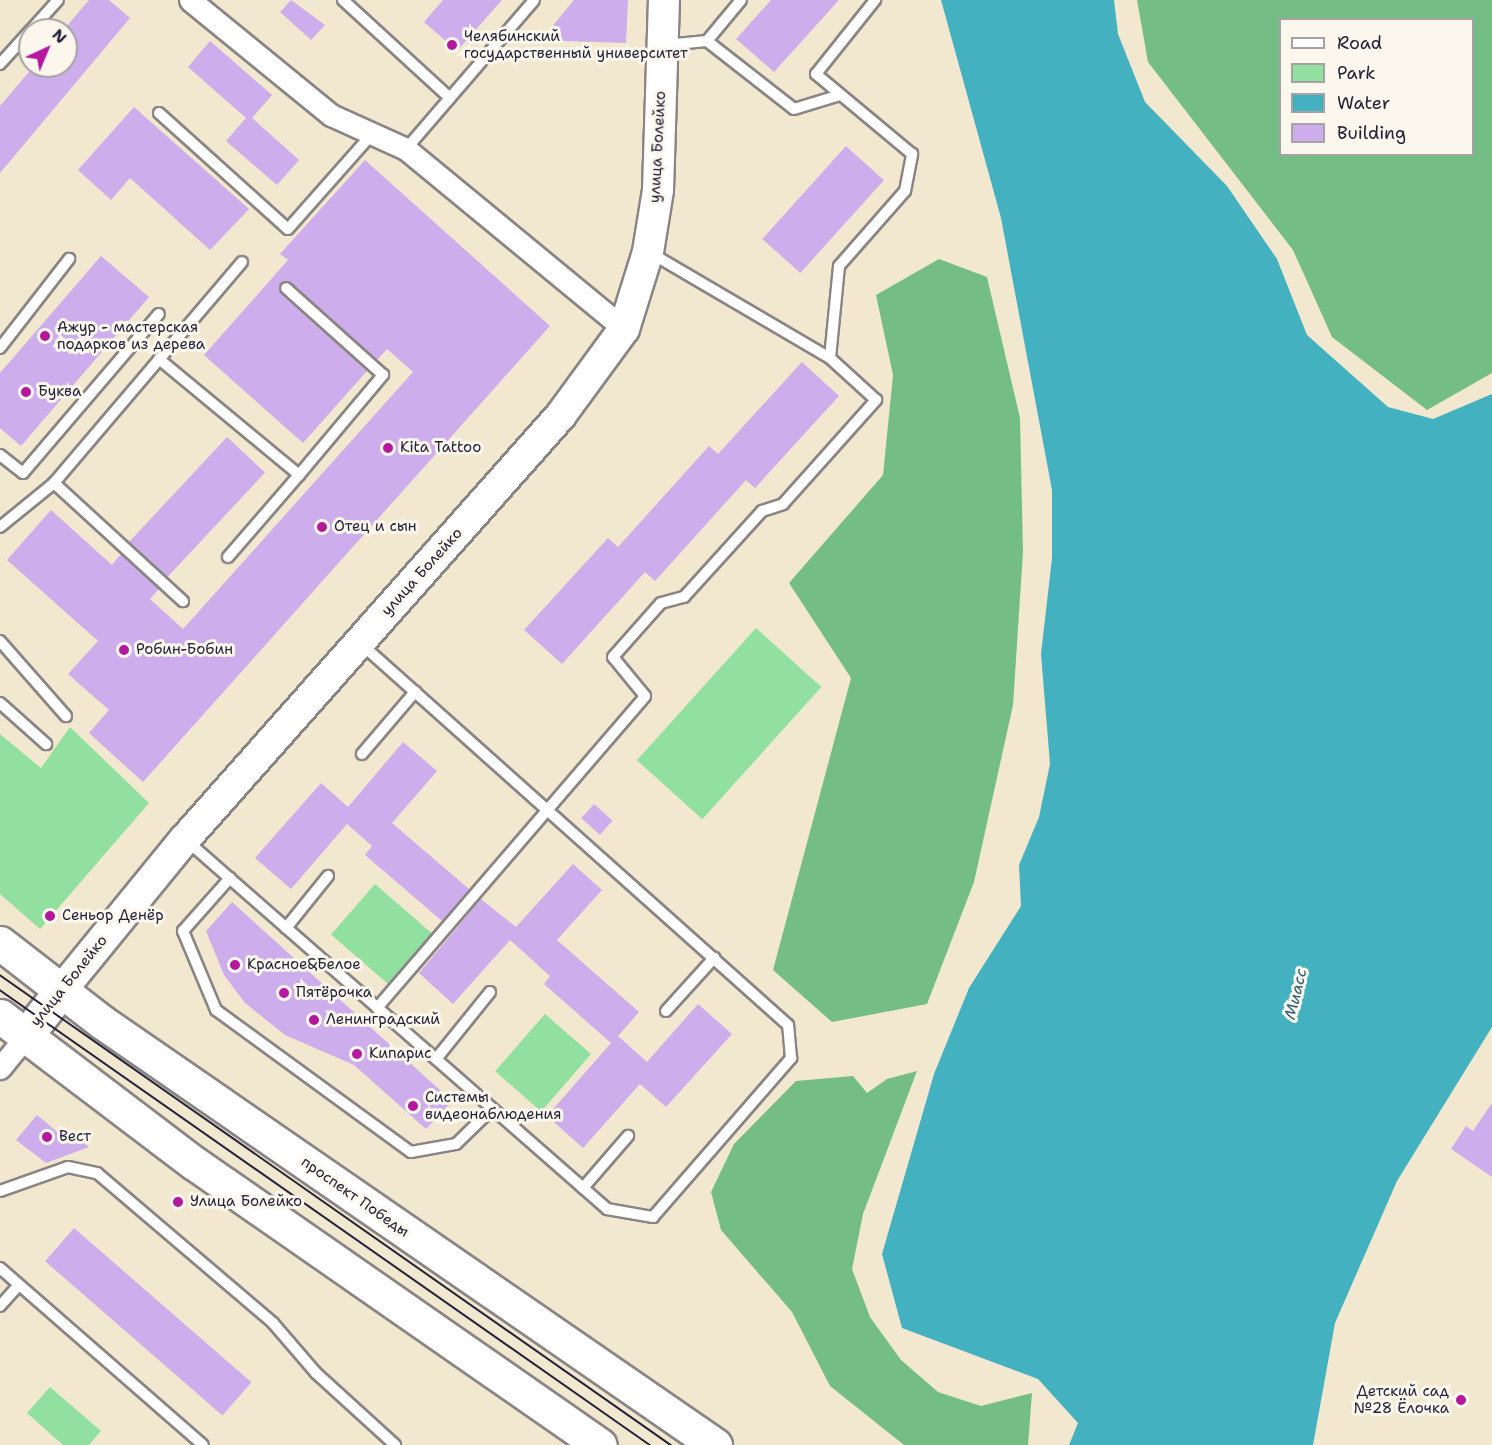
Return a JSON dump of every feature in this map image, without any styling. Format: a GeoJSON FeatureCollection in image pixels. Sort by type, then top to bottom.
{"type":"FeatureCollection","features":[{"type":"Feature","properties":{"kind":"main road","name":"проспект Победы"},"geometry":{"type":"LineString","coordinates":[[0,943],[60,992],[715,1445]]}},
{"type":"Feature","properties":{"kind":"main road","name":"улица Болейко"},"geometry":{"type":"LineString","coordinates":[[24,1038],[60,992]]}},
{"type":"Feature","properties":{"kind":"main road"},"geometry":{"type":"LineString","coordinates":[[0,1016],[24,1038],[194,1163],[599,1445]]}},
{"type":"Feature","properties":{"kind":"street"},"geometry":{"type":"LineString","coordinates":[[190,0],[331,115],[406,149],[624,329]]}},
{"type":"Feature","properties":{"kind":"street","name":"улица Болейко"},"geometry":{"type":"LineString","coordinates":[[60,992],[185,839],[580,392],[624,329],[648,252],[658,190],[664,0]]}},
{"type":"Feature","properties":{"kind":"street","name":"улица Болейко"},"geometry":{"type":"LineString","coordinates":[[0,1068],[24,1038]]}},
{"type":"Feature","properties":{"kind":"lane"},"geometry":{"type":"LineString","coordinates":[[42,18],[58,0]]}},
{"type":"Feature","properties":{"kind":"lane"},"geometry":{"type":"LineString","coordinates":[[343,0],[450,98]]}},
{"type":"Feature","properties":{"kind":"lane"},"geometry":{"type":"LineString","coordinates":[[406,149],[534,0]]}},
{"type":"Feature","properties":{"kind":"lane"},"geometry":{"type":"LineString","coordinates":[[707,41],[741,0]]}},
{"type":"Feature","properties":{"kind":"lane"},"geometry":{"type":"LineString","coordinates":[[830,358],[839,266],[905,191],[912,154],[816,74],[875,0]]}},
{"type":"Feature","properties":{"kind":"lane"},"geometry":{"type":"LineString","coordinates":[[663,45],[707,41],[794,109],[840,95]]}},
{"type":"Feature","properties":{"kind":"lane"},"geometry":{"type":"LineString","coordinates":[[0,64],[18,44]]}},
{"type":"Feature","properties":{"kind":"lane"},"geometry":{"type":"LineString","coordinates":[[159,113],[288,229],[372,134]]}},
{"type":"Feature","properties":{"kind":"lane"},"geometry":{"type":"LineString","coordinates":[[378,1008],[645,696],[613,657],[661,603],[684,597],[762,511],[783,504],[876,400],[830,358],[648,252]]}},
{"type":"Feature","properties":{"kind":"lane"},"geometry":{"type":"LineString","coordinates":[[0,348],[69,259]]}},
{"type":"Feature","properties":{"kind":"lane"},"geometry":{"type":"LineString","coordinates":[[0,527],[54,483],[242,262]]}},
{"type":"Feature","properties":{"kind":"lane"},"geometry":{"type":"LineString","coordinates":[[228,557],[383,375],[286,288]]}},
{"type":"Feature","properties":{"kind":"lane"},"geometry":{"type":"LineString","coordinates":[[0,455],[23,473],[159,314]]}},
{"type":"Feature","properties":{"kind":"lane"},"geometry":{"type":"LineString","coordinates":[[159,359],[298,475]]}},
{"type":"Feature","properties":{"kind":"lane"},"geometry":{"type":"LineString","coordinates":[[54,483],[183,601]]}},
{"type":"Feature","properties":{"kind":"lane"},"geometry":{"type":"LineString","coordinates":[[0,641],[66,716]]}},
{"type":"Feature","properties":{"kind":"lane"},"geometry":{"type":"LineString","coordinates":[[185,839],[607,1209],[653,1217],[791,1058],[788,1025],[360,643]]}},
{"type":"Feature","properties":{"kind":"lane"},"geometry":{"type":"LineString","coordinates":[[362,753],[415,692]]}},
{"type":"Feature","properties":{"kind":"lane"},"geometry":{"type":"LineString","coordinates":[[0,703],[46,744]]}},
{"type":"Feature","properties":{"kind":"lane"},"geometry":{"type":"LineString","coordinates":[[286,928],[328,876]]}},
{"type":"Feature","properties":{"kind":"lane"},"geometry":{"type":"LineString","coordinates":[[230,878],[183,931],[216,1010],[411,1152],[456,1144],[492,1109]]}},
{"type":"Feature","properties":{"kind":"lane"},"geometry":{"type":"LineString","coordinates":[[666,1011],[714,958]]}},
{"type":"Feature","properties":{"kind":"lane"},"geometry":{"type":"LineString","coordinates":[[436,1059],[490,992]]}},
{"type":"Feature","properties":{"kind":"lane"},"geometry":{"type":"LineString","coordinates":[[583,1188],[628,1136]]}},
{"type":"Feature","properties":{"kind":"lane"},"geometry":{"type":"LineString","coordinates":[[0,1191],[68,1167],[97,1173],[273,1323],[316,1373],[395,1445]]}},
{"type":"Feature","properties":{"kind":"lane"},"geometry":{"type":"LineString","coordinates":[[0,1268],[203,1445]]}},
{"type":"Feature","properties":{"kind":"lane"},"geometry":{"type":"LineString","coordinates":[[0,1306],[18,1286]]}},
{"type":"Feature","properties":{"kind":"green space"},"geometry":{"type":"Polygon","coordinates":[[[1137,0],[1492,0],[1492,373],[1427,410],[1332,337],[1293,250],[1148,62],[1137,0]]]}},
{"type":"Feature","properties":{"kind":"green space"},"geometry":{"type":"Polygon","coordinates":[[[939,259],[987,277],[1020,418],[1023,552],[1013,705],[974,882],[927,1004],[832,1022],[773,970],[851,678],[789,583],[883,475],[893,375],[876,295],[939,259]]]}},
{"type":"Feature","properties":{"kind":"green space"},"geometry":{"type":"Polygon","coordinates":[[[756,628],[821,687],[702,819],[637,760],[756,628]]]}},
{"type":"Feature","properties":{"kind":"green space"},"geometry":{"type":"Polygon","coordinates":[[[70,727],[149,803],[40,929],[0,894],[0,734],[41,768],[70,727]]]}},
{"type":"Feature","properties":{"kind":"green space"},"geometry":{"type":"Polygon","coordinates":[[[375,884],[433,935],[389,985],[331,935],[375,884]]]}},
{"type":"Feature","properties":{"kind":"green space"},"geometry":{"type":"Polygon","coordinates":[[[545,1014],[591,1054],[541,1111],[495,1071],[545,1014]]]}},
{"type":"Feature","properties":{"kind":"green space"},"geometry":{"type":"Polygon","coordinates":[[[917,1071],[863,1214],[852,1269],[870,1317],[901,1360],[938,1392],[981,1406],[1032,1393],[1028,1445],[904,1445],[830,1386],[792,1312],[721,1230],[711,1192],[734,1144],[796,1081],[853,1076],[867,1093],[887,1079],[917,1071]]]}},
{"type":"Feature","properties":{"kind":"green space"},"geometry":{"type":"Polygon","coordinates":[[[50,1387],[101,1431],[89,1445],[63,1445],[27,1413],[50,1387]]]}},
{"type":"Feature","properties":{"kind":"water","name":"Миасс"},"geometry":{"type":"Polygon","coordinates":[[[941,0],[1114,0],[1118,34],[1145,102],[1227,186],[1277,259],[1307,335],[1388,407],[1433,419],[1492,394],[1492,1027],[1397,1181],[1335,1323],[1313,1445],[1069,1445],[1078,1423],[1038,1379],[902,1328],[882,1254],[934,1074],[969,988],[1021,906],[1019,865],[1039,817],[1050,764],[1041,654],[1052,558],[1052,490],[1001,218],[941,0]]]}},
{"type":"Feature","properties":{"kind":"building"},"geometry":{"type":"Polygon","coordinates":[[[89,0],[109,0],[130,18],[0,173],[0,106],[24,78],[78,78],[78,18],[74,18],[89,0]]]}},
{"type":"Feature","properties":{"kind":"building"},"geometry":{"type":"Polygon","coordinates":[[[291,0],[325,25],[311,40],[280,12],[291,0]]]}},
{"type":"Feature","properties":{"kind":"building"},"geometry":{"type":"Polygon","coordinates":[[[443,0],[502,0],[457,51],[424,22],[443,0]]]}},
{"type":"Feature","properties":{"kind":"building"},"geometry":{"type":"Polygon","coordinates":[[[574,0],[628,0],[626,43],[564,41],[550,29],[574,0]]]}},
{"type":"Feature","properties":{"kind":"building"},"geometry":{"type":"Polygon","coordinates":[[[771,0],[839,0],[774,72],[736,39],[771,0]]]}},
{"type":"Feature","properties":{"kind":"building"},"geometry":{"type":"Polygon","coordinates":[[[210,41],[272,95],[252,118],[299,160],[277,185],[226,141],[246,118],[188,67],[210,41]]]}},
{"type":"Feature","properties":{"kind":"building"},"geometry":{"type":"Polygon","coordinates":[[[134,107],[249,209],[210,250],[130,178],[111,200],[78,170],[134,107]]]}},
{"type":"Feature","properties":{"kind":"building"},"geometry":{"type":"Polygon","coordinates":[[[846,146],[884,180],[800,273],[762,239],[846,146]]]}},
{"type":"Feature","properties":{"kind":"building"},"geometry":{"type":"Polygon","coordinates":[[[365,160],[550,326],[143,782],[89,733],[109,710],[68,674],[98,641],[7,560],[51,510],[112,565],[121,554],[159,589],[150,599],[183,629],[413,372],[387,349],[377,360],[287,281],[279,286],[281,294],[367,371],[303,443],[204,355],[288,260],[280,254],[365,160]]]}},
{"type":"Feature","properties":{"kind":"building"},"geometry":{"type":"Polygon","coordinates":[[[101,256],[149,297],[21,446],[0,428],[0,373],[101,256]]]}},
{"type":"Feature","properties":{"kind":"building"},"geometry":{"type":"Polygon","coordinates":[[[802,362],[839,396],[755,488],[746,480],[655,581],[645,572],[562,664],[524,630],[608,538],[618,547],[709,446],[718,454],[802,362]]]}},
{"type":"Feature","properties":{"kind":"building"},"geometry":{"type":"Polygon","coordinates":[[[227,437],[265,472],[168,577],[129,542],[227,437]]]}},
{"type":"Feature","properties":{"kind":"building"},"geometry":{"type":"Polygon","coordinates":[[[403,742],[437,771],[392,823],[469,889],[442,921],[365,855],[372,846],[347,824],[291,889],[255,858],[321,783],[348,807],[403,742]]]}},
{"type":"Feature","properties":{"kind":"building"},"geometry":{"type":"Polygon","coordinates":[[[594,804],[613,821],[600,835],[581,818],[594,804]]]}},
{"type":"Feature","properties":{"kind":"building"},"geometry":{"type":"Polygon","coordinates":[[[573,864],[602,890],[557,940],[639,1012],[618,1036],[647,1062],[698,1004],[732,1034],[666,1107],[640,1084],[583,1148],[547,1116],[611,1043],[544,984],[550,976],[510,940],[453,1004],[419,973],[481,899],[516,927],[573,864]]]}},
{"type":"Feature","properties":{"kind":"building","name":"Ленинградский"},"geometry":{"type":"Polygon","coordinates":[[[232,902],[452,1101],[426,1129],[354,1065],[285,1035],[245,1003],[224,975],[206,931],[232,902]]]}},
{"type":"Feature","properties":{"kind":"building"},"geometry":{"type":"Polygon","coordinates":[[[1492,1103],[1492,1177],[1451,1149],[1466,1126],[1473,1131],[1492,1103]]]}},
{"type":"Feature","properties":{"kind":"building","name":"Вест"},"geometry":{"type":"Polygon","coordinates":[[[37,1115],[60,1134],[64,1128],[89,1147],[46,1163],[16,1140],[37,1115]]]}},
{"type":"Feature","properties":{"kind":"building"},"geometry":{"type":"Polygon","coordinates":[[[74,1228],[251,1382],[222,1415],[45,1261],[74,1228]]]}},
{"type":"Feature","properties":{"kind":"tram line"},"geometry":{"type":"LineString","coordinates":[[0,975],[671,1445]]}},
{"type":"Feature","properties":{"kind":"tram line"},"geometry":{"type":"LineString","coordinates":[[0,990],[650,1445]]}},
{"type":"Feature","properties":{"kind":"place","name":"Челябинский государственный университет"},"geometry":{"type":"Point","coordinates":[452,45]}},
{"type":"Feature","properties":{"kind":"place","name":"Ажур - мастерская подарков из дерева"},"geometry":{"type":"Point","coordinates":[45,336]}},
{"type":"Feature","properties":{"kind":"place","name":"Буква"},"geometry":{"type":"Point","coordinates":[26,392]}},
{"type":"Feature","properties":{"kind":"place","name":"Kita Tattoo"},"geometry":{"type":"Point","coordinates":[388,448]}},
{"type":"Feature","properties":{"kind":"place","name":"Отец и сын"},"geometry":{"type":"Point","coordinates":[322,527]}},
{"type":"Feature","properties":{"kind":"place","name":"Робин-Бобин"},"geometry":{"type":"Point","coordinates":[124,650]}},
{"type":"Feature","properties":{"kind":"place","name":"Сеньор Денёр"},"geometry":{"type":"Point","coordinates":[50,916]}},
{"type":"Feature","properties":{"kind":"place","name":"Красное&Белое"},"geometry":{"type":"Point","coordinates":[235,965]}},
{"type":"Feature","properties":{"kind":"place","name":"Пятёрочка"},"geometry":{"type":"Point","coordinates":[284,993]}},
{"type":"Feature","properties":{"kind":"place","name":"Ленинградский"},"geometry":{"type":"Point","coordinates":[314,1020]}},
{"type":"Feature","properties":{"kind":"place","name":"Кипарис"},"geometry":{"type":"Point","coordinates":[357,1054]}},
{"type":"Feature","properties":{"kind":"place","name":"Системы видеонаблюдения"},"geometry":{"type":"Point","coordinates":[413,1106]}},
{"type":"Feature","properties":{"kind":"place","name":"Вест"},"geometry":{"type":"Point","coordinates":[47,1137]}},
{"type":"Feature","properties":{"kind":"place","name":"Улица Болейко"},"geometry":{"type":"Point","coordinates":[178,1202]}},
{"type":"Feature","properties":{"kind":"place","name":"Детский сад №28 Ёлочка"},"geometry":{"type":"Point","coordinates":[1461,1400]}}]}
